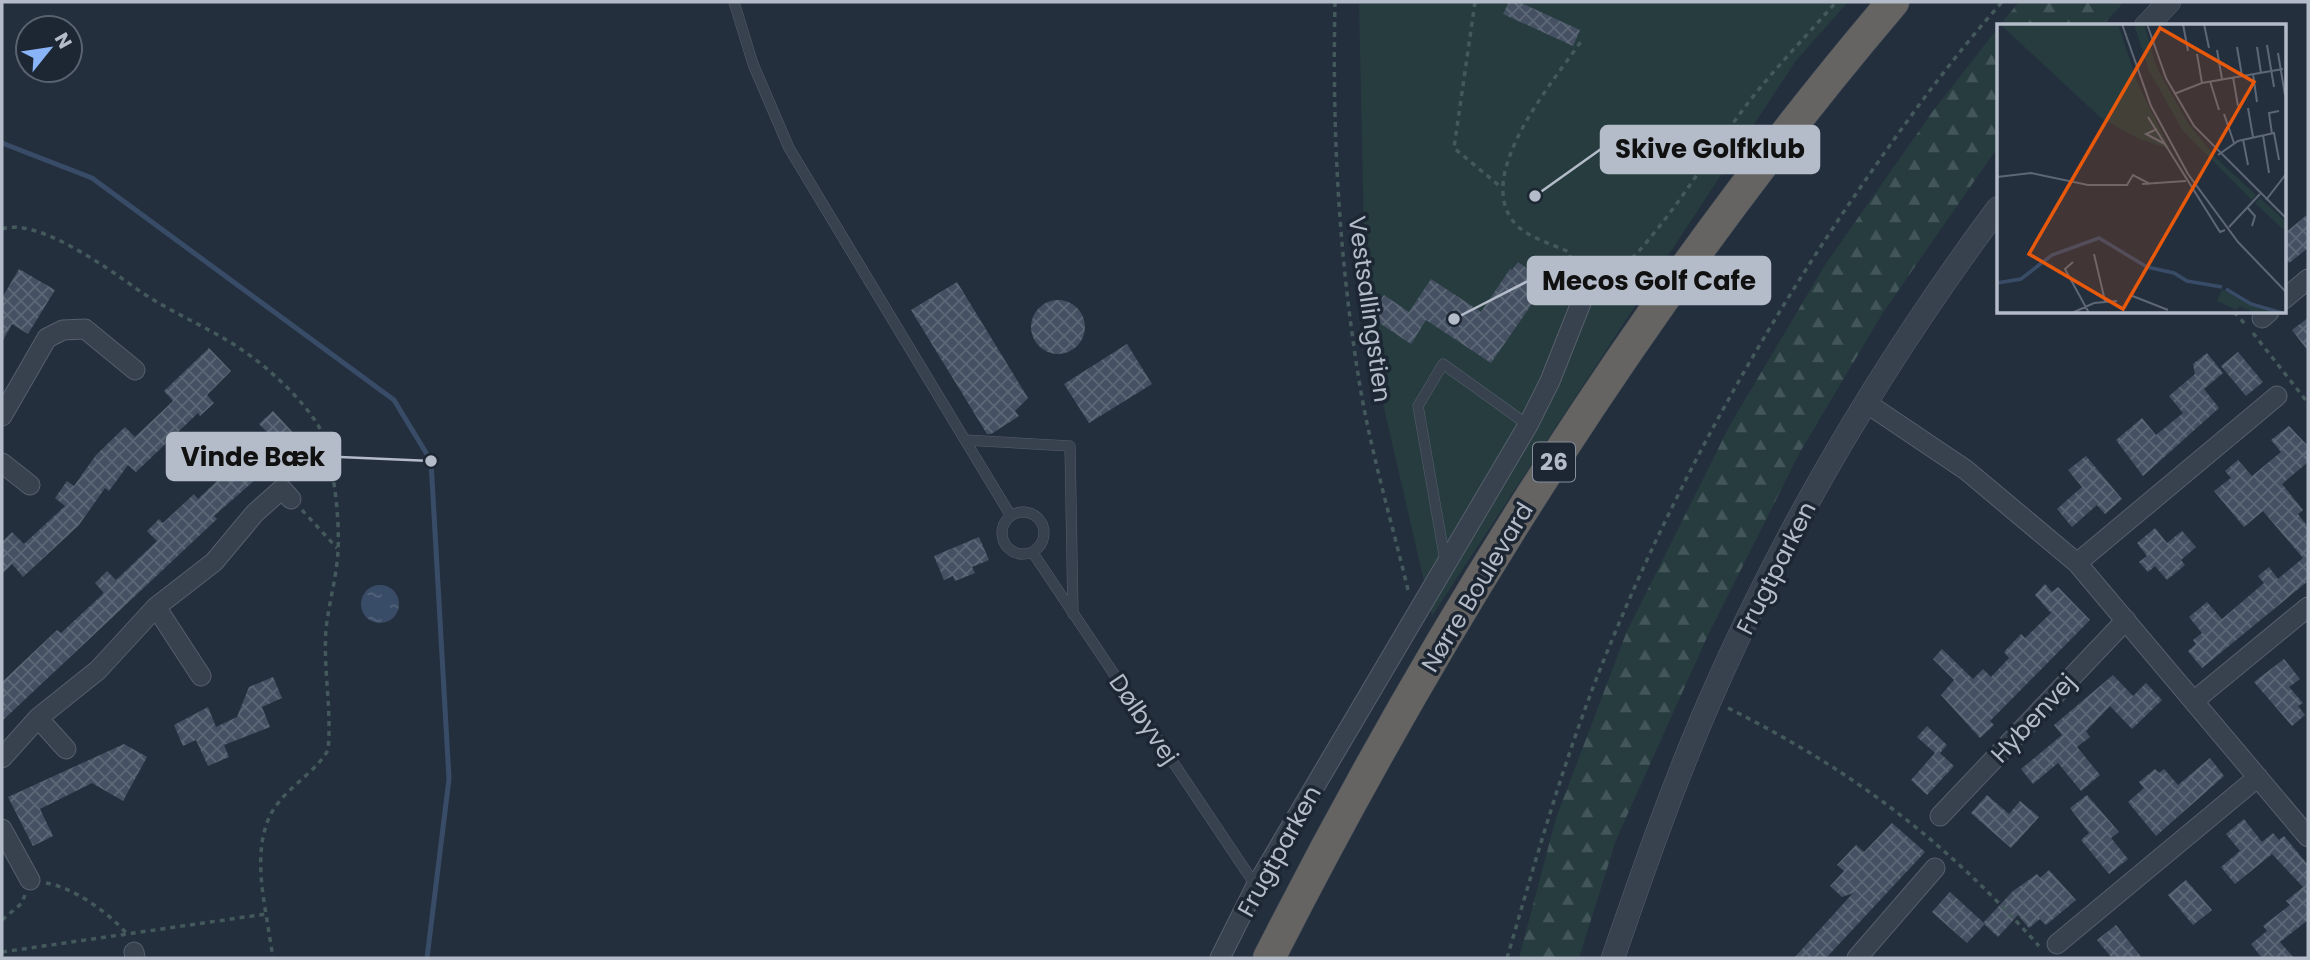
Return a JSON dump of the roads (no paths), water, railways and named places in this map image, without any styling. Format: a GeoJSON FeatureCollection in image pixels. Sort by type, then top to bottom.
{"type":"FeatureCollection","features":[{"type":"Feature","properties":{"kind":"highway","name":"Nørre Boulevard"},"geometry":{"type":"LineString","coordinates":[[1269,958],[1320,858],[1431,662],[1536,489],[1677,281],[1893,2]]}},
{"type":"Feature","properties":{"kind":"street"},"geometry":{"type":"LineString","coordinates":[[2148,24],[2169,2]]}},
{"type":"Feature","properties":{"kind":"street","name":"Frugtparken"},"geometry":{"type":"LineString","coordinates":[[1613,958],[1658,827],[1711,699],[1776,562],[1866,402],[1955,266],[1997,209]]}},
{"type":"Feature","properties":{"kind":"street"},"geometry":{"type":"LineString","coordinates":[[2286,297],[2308,279]]}},
{"type":"Feature","properties":{"kind":"street","name":"Frugtparken"},"geometry":{"type":"LineString","coordinates":[[1220,958],[1256,886],[1528,425],[1550,381],[1581,303]]}},
{"type":"Feature","properties":{"kind":"street"},"geometry":{"type":"LineString","coordinates":[[2,416],[47,338],[63,330],[85,329],[135,370]]}},
{"type":"Feature","properties":{"kind":"street"},"geometry":{"type":"LineString","coordinates":[[2077,563],[2277,396]]}},
{"type":"Feature","properties":{"kind":"street"},"geometry":{"type":"LineString","coordinates":[[1866,402],[1966,470],[2077,563],[2195,699],[2308,837]]}},
{"type":"Feature","properties":{"kind":"street"},"geometry":{"type":"LineString","coordinates":[[2,463],[30,485]]}},
{"type":"Feature","properties":{"kind":"street"},"geometry":{"type":"LineString","coordinates":[[2,758],[38,718],[98,670],[156,607],[214,562],[255,513],[282,489],[290,499]]}},
{"type":"Feature","properties":{"kind":"street"},"geometry":{"type":"LineString","coordinates":[[156,607],[201,676]]}},
{"type":"Feature","properties":{"kind":"street"},"geometry":{"type":"LineString","coordinates":[[2195,699],[2308,607]]}},
{"type":"Feature","properties":{"kind":"street","name":"Hybenvej"},"geometry":{"type":"LineString","coordinates":[[1940,816],[2126,620]]}},
{"type":"Feature","properties":{"kind":"street"},"geometry":{"type":"LineString","coordinates":[[38,718],[66,748]]}},
{"type":"Feature","properties":{"kind":"street"},"geometry":{"type":"LineString","coordinates":[[2052,949],[2258,777]]}},
{"type":"Feature","properties":{"kind":"street"},"geometry":{"type":"LineString","coordinates":[[2,829],[30,880]]}},
{"type":"Feature","properties":{"kind":"street"},"geometry":{"type":"LineString","coordinates":[[1857,958],[1935,868]]}},
{"type":"Feature","properties":{"kind":"lane"},"geometry":{"type":"LineString","coordinates":[[734,2],[753,64],[789,148],[1011,516]]}},
{"type":"Feature","properties":{"kind":"lane"},"geometry":{"type":"LineString","coordinates":[[1446,564],[1418,405],[1443,364],[1528,425]]}},
{"type":"Feature","properties":{"kind":"lane"},"geometry":{"type":"LineString","coordinates":[[965,440],[1070,446],[1073,614]]}},
{"type":"Feature","properties":{"kind":"lane"},"geometry":{"type":"LineString","coordinates":[[1022,512],[1033,514],[1042,522],[1045,534],[1042,545],[1033,553],[1023,555],[1013,552],[1005,544],[1002,534],[1004,524],[1011,516],[1022,512]]}},
{"type":"Feature","properties":{"kind":"lane","name":"Dølbyvej"},"geometry":{"type":"LineString","coordinates":[[1033,553],[1256,886]]}},
{"type":"Feature","properties":{"kind":"water"},"geometry":{"type":"Polygon","coordinates":[[[380,585],[393,591],[399,604],[393,617],[380,623],[367,617],[361,604],[367,591],[380,585]]]}},
{"type":"Feature","properties":{"kind":"waterway"},"geometry":{"type":"LineString","coordinates":[[2,143],[92,178],[394,400],[431,461],[449,779],[427,958]]}},
{"type":"Feature","properties":{"kind":"place","name":"Skive Golfklub"},"geometry":{"type":"Point","coordinates":[1535,196]}},
{"type":"Feature","properties":{"kind":"place","name":"Mecos Golf Cafe"},"geometry":{"type":"Point","coordinates":[1454,319]}},
{"type":"Feature","properties":{"kind":"place","name":"Vinde Bæk"},"geometry":{"type":"Point","coordinates":[431,461]}}]}
